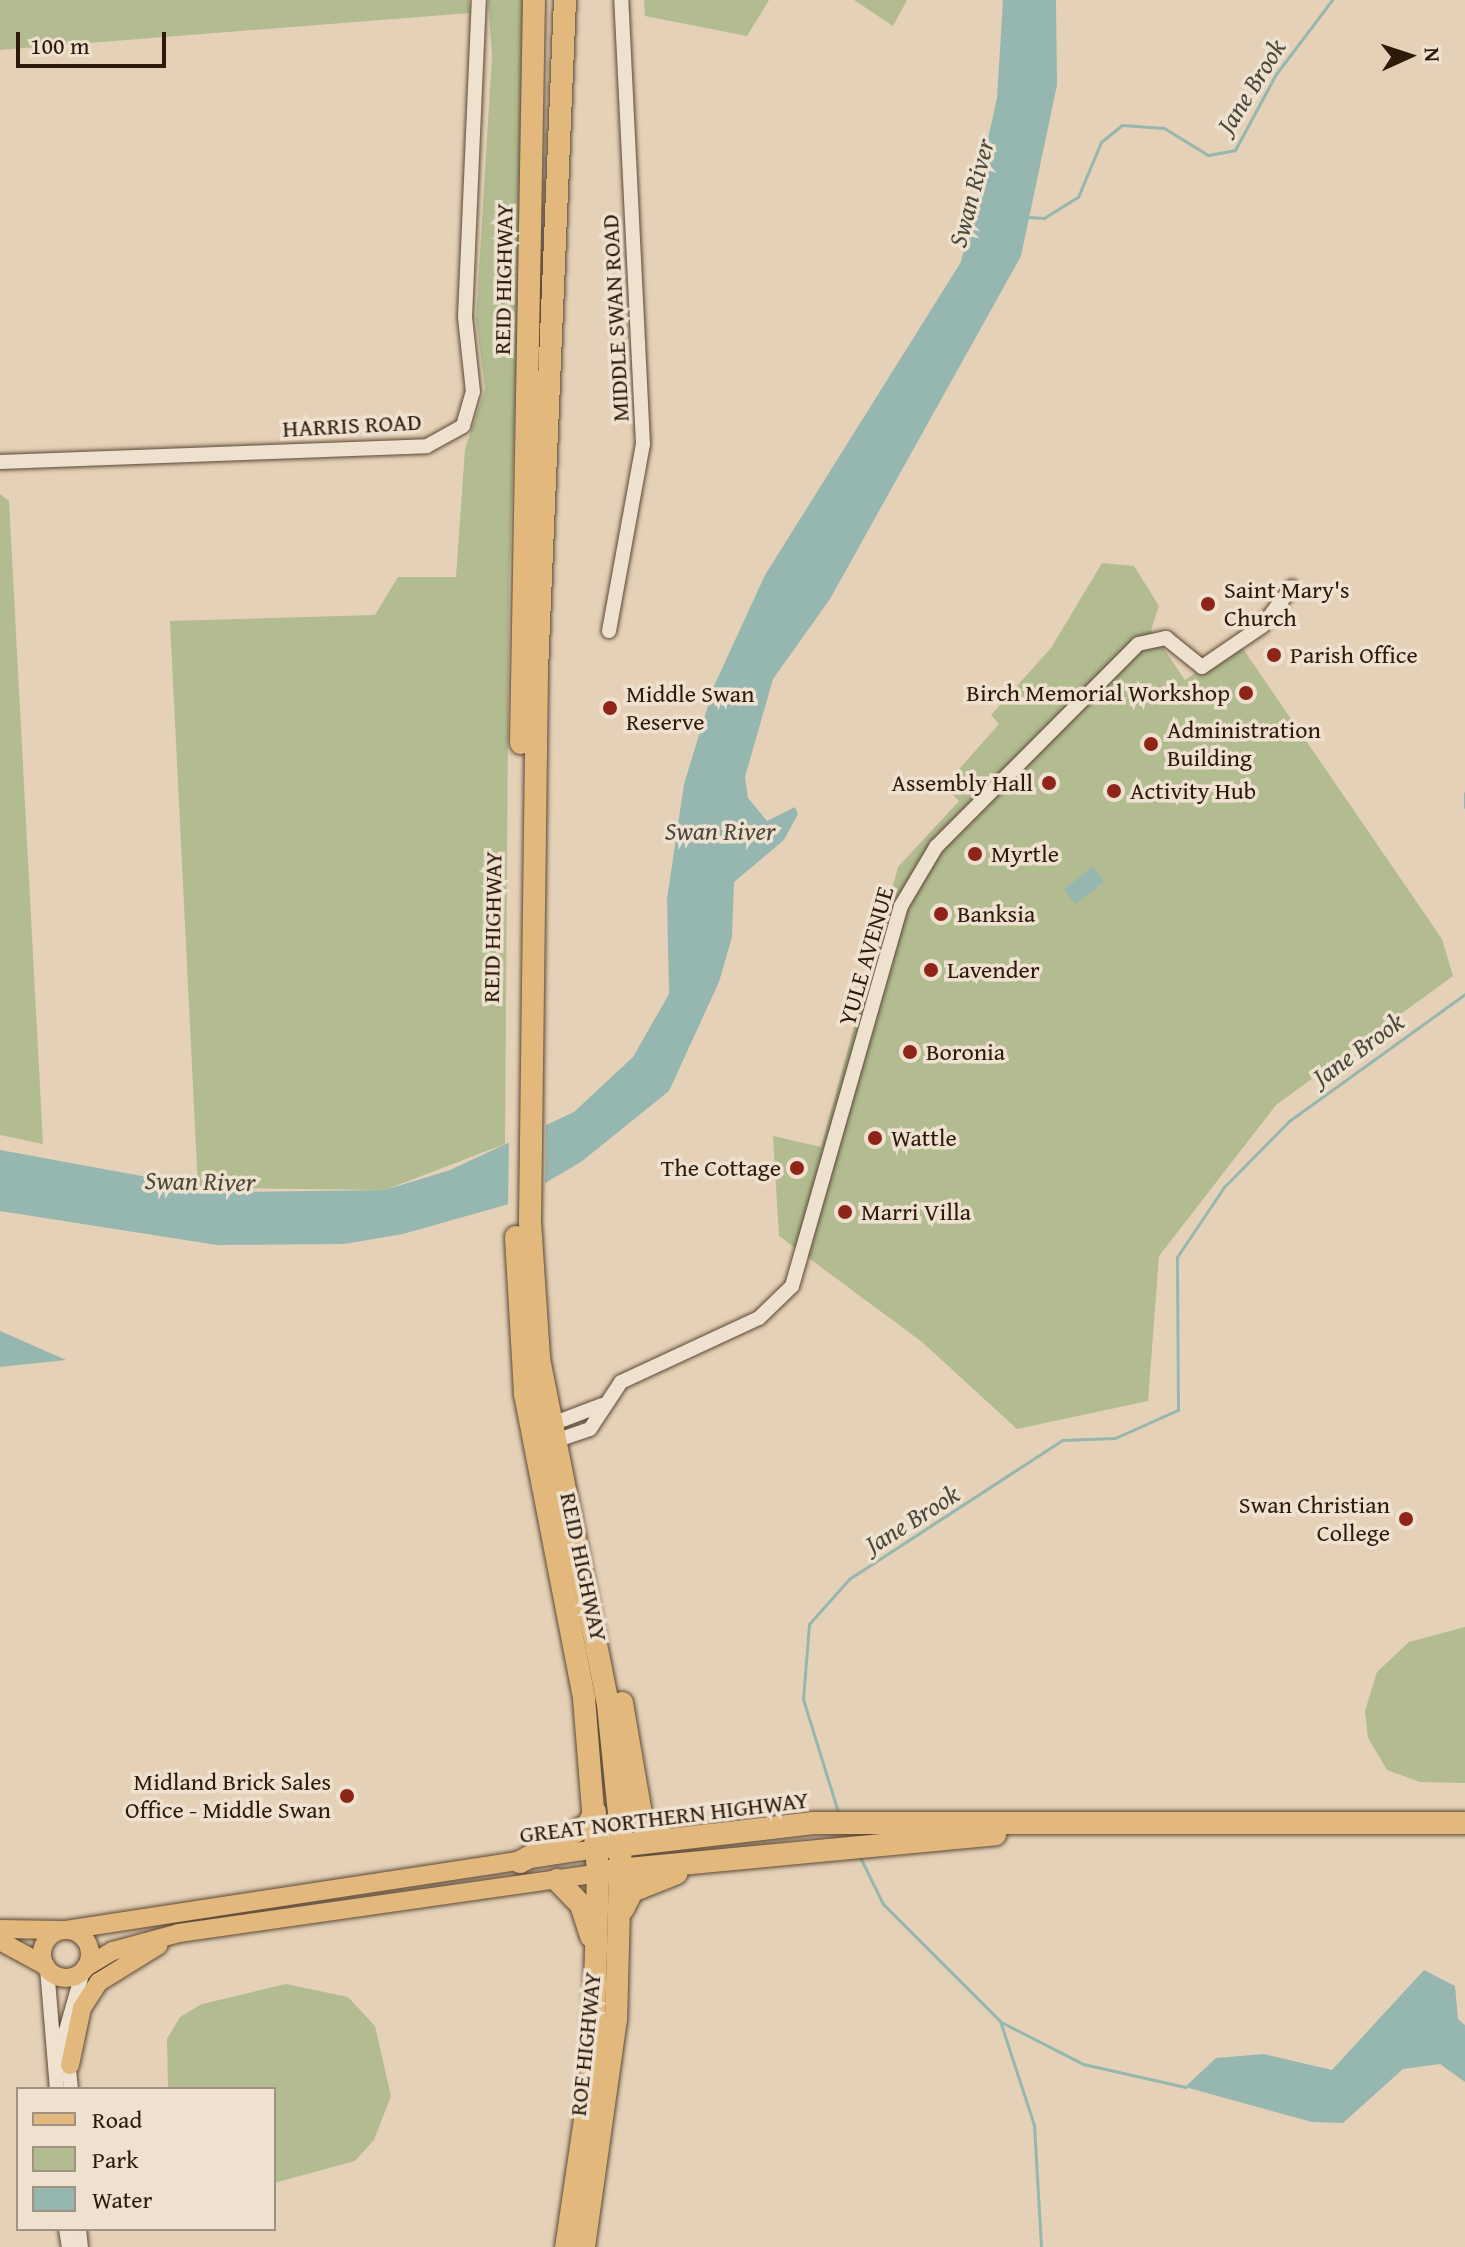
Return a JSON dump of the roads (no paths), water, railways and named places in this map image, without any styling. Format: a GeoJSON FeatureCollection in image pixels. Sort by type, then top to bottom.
{"type":"FeatureCollection","features":[{"type":"Feature","properties":{"kind":"highway","name":"REID HIGHWAY"},"geometry":{"type":"LineString","coordinates":[[534,0],[523,1214],[541,1436],[577,1656],[595,1812],[596,1849]]}},
{"type":"Feature","properties":{"kind":"highway","name":"REID HIGHWAY"},"geometry":{"type":"LineString","coordinates":[[526,871],[565,0]]}},
{"type":"Feature","properties":{"kind":"highway","name":"REID HIGHWAY"},"geometry":{"type":"LineString","coordinates":[[541,1436],[584,1564],[608,1705],[621,1845]]}},
{"type":"Feature","properties":{"kind":"highway"},"geometry":{"type":"LineString","coordinates":[[584,1564],[607,1623],[643,1826],[665,1838]]}},
{"type":"Feature","properties":{"kind":"highway"},"geometry":{"type":"LineString","coordinates":[[520,1862],[588,1825],[595,1812]]}},
{"type":"Feature","properties":{"kind":"highway","name":"GREAT NORTHERN HIGHWAY"},"geometry":{"type":"LineString","coordinates":[[596,1849],[665,1838],[1465,1823]]}},
{"type":"Feature","properties":{"kind":"highway","name":"GREAT NORTHERN HIGHWAY"},"geometry":{"type":"LineString","coordinates":[[598,1873],[765,1854],[849,1834],[1465,1835]]}},
{"type":"Feature","properties":{"kind":"highway","name":"ROE HIGHWAY"},"geometry":{"type":"LineString","coordinates":[[584,2247],[609,2090],[621,1918],[621,1845]]}},
{"type":"Feature","properties":{"kind":"highway","name":"ROE HIGHWAY"},"geometry":{"type":"LineString","coordinates":[[566,2247],[593,2065],[596,1849]]}},
{"type":"Feature","properties":{"kind":"highway"},"geometry":{"type":"LineString","coordinates":[[621,1918],[632,1891],[650,1879],[765,1854]]}},
{"type":"Feature","properties":{"kind":"highway"},"geometry":{"type":"LineString","coordinates":[[557,1880],[575,1896],[591,1932],[593,2065]]}},
{"type":"Feature","properties":{"kind":"main road","name":"GREAT NORTHERN HIGHWAY"},"geometry":{"type":"LineString","coordinates":[[0,1929],[65,1930],[387,1884],[596,1849]]}},
{"type":"Feature","properties":{"kind":"main road","name":"GREAT NORTHERN HIGHWAY"},"geometry":{"type":"LineString","coordinates":[[85,1969],[113,1951],[179,1933],[598,1873]]}},
{"type":"Feature","properties":{"kind":"main road"},"geometry":{"type":"LineString","coordinates":[[387,1884],[417,1901]]}},
{"type":"Feature","properties":{"kind":"main road"},"geometry":{"type":"LineString","coordinates":[[0,1941],[64,1978],[85,1969],[87,1942],[65,1930],[46,1941],[46,1967]]}},
{"type":"Feature","properties":{"kind":"main road"},"geometry":{"type":"LineString","coordinates":[[70,2065],[82,2008],[99,1982],[179,1933]]}},
{"type":"Feature","properties":{"kind":"street","name":"HARRIS ROAD"},"geometry":{"type":"LineString","coordinates":[[0,462],[427,446],[463,426],[473,392],[465,317],[479,0]]}},
{"type":"Feature","properties":{"kind":"street","name":"MIDDLE SWAN ROAD"},"geometry":{"type":"LineString","coordinates":[[609,631],[643,444],[621,0]]}},
{"type":"Feature","properties":{"kind":"street","name":"YULE AVENUE"},"geometry":{"type":"LineString","coordinates":[[541,1436],[602,1405],[625,1380],[759,1318],[795,1280],[901,906],[927,857],[1138,644],[1166,638],[1202,667],[1262,626],[1292,587]]}},
{"type":"Feature","properties":{"kind":"street"},"geometry":{"type":"LineString","coordinates":[[46,1967],[57,2087]]}},
{"type":"Feature","properties":{"kind":"street"},"geometry":{"type":"LineString","coordinates":[[71,2087],[65,2034],[85,1969]]}},
{"type":"Feature","properties":{"kind":"water","name":"Swan River"},"geometry":{"type":"Polygon","coordinates":[[[1003,0],[1056,0],[1057,85],[1021,256],[830,599],[773,679],[745,777],[748,798],[767,821],[795,807],[798,814],[784,840],[734,882],[732,937],[719,982],[669,1091],[581,1162],[509,1204],[403,1234],[344,1244],[217,1245],[0,1211],[0,1150],[229,1192],[385,1190],[450,1170],[574,1112],[633,1057],[669,994],[667,899],[684,784],[714,686],[765,575],[961,262],[997,98],[1003,0]]]}},
{"type":"Feature","properties":{"kind":"water"},"geometry":{"type":"Polygon","coordinates":[[[1093,867],[1104,882],[1075,904],[1064,889],[1093,867]]]}},
{"type":"Feature","properties":{"kind":"water"},"geometry":{"type":"Polygon","coordinates":[[[0,1331],[7,1334],[66,1360],[0,1367],[0,1331]]]}},
{"type":"Feature","properties":{"kind":"water"},"geometry":{"type":"Polygon","coordinates":[[[1424,1970],[1455,1986],[1458,2019],[1465,2025],[1465,2082],[1440,2064],[1403,2069],[1343,2123],[1312,2122],[1185,2087],[1216,2058],[1264,2054],[1332,2070],[1424,1970]]]}},
{"type":"Feature","properties":{"kind":"waterway","name":"Jane Brook"},"geometry":{"type":"LineString","coordinates":[[1029,217],[1044,218],[1078,197],[1101,142],[1122,125],[1164,128],[1208,155],[1235,150],[1276,74],[1332,0]]}},
{"type":"Feature","properties":{"kind":"waterway","name":"Jane Brook"},"geometry":{"type":"LineString","coordinates":[[1465,793],[1465,807]]}},
{"type":"Feature","properties":{"kind":"waterway","name":"Jane Brook"},"geometry":{"type":"LineString","coordinates":[[838,1812],[803,1699],[809,1624],[849,1579],[1062,1440],[1115,1438],[1178,1410],[1177,1257],[1224,1187],[1289,1121],[1465,994]]}},
{"type":"Feature","properties":{"kind":"waterway","name":"Jane Brook"},"geometry":{"type":"LineString","coordinates":[[859,1855],[883,1904],[1000,2021],[1034,2125],[1041,2247]]}},
{"type":"Feature","properties":{"kind":"waterway"},"geometry":{"type":"LineString","coordinates":[[1001,2022],[1083,2064],[1185,2087]]}},
{"type":"Feature","properties":{"kind":"place","name":"Saint Mary's Church"},"geometry":{"type":"Point","coordinates":[1208,604]}},
{"type":"Feature","properties":{"kind":"place","name":"Parish Office"},"geometry":{"type":"Point","coordinates":[1274,655]}},
{"type":"Feature","properties":{"kind":"place","name":"Birch Memorial Workshop"},"geometry":{"type":"Point","coordinates":[1246,693]}},
{"type":"Feature","properties":{"kind":"place","name":"Middle Swan Reserve"},"geometry":{"type":"Point","coordinates":[610,708]}},
{"type":"Feature","properties":{"kind":"place","name":"Administration Building"},"geometry":{"type":"Point","coordinates":[1151,744]}},
{"type":"Feature","properties":{"kind":"place","name":"Assembly Hall"},"geometry":{"type":"Point","coordinates":[1049,783]}},
{"type":"Feature","properties":{"kind":"place","name":"Activity Hub"},"geometry":{"type":"Point","coordinates":[1114,791]}},
{"type":"Feature","properties":{"kind":"place","name":"Myrtle"},"geometry":{"type":"Point","coordinates":[975,854]}},
{"type":"Feature","properties":{"kind":"place","name":"Banksia"},"geometry":{"type":"Point","coordinates":[941,914]}},
{"type":"Feature","properties":{"kind":"place","name":"Lavender"},"geometry":{"type":"Point","coordinates":[931,970]}},
{"type":"Feature","properties":{"kind":"place","name":"Boronia"},"geometry":{"type":"Point","coordinates":[910,1052]}},
{"type":"Feature","properties":{"kind":"place","name":"Wattle"},"geometry":{"type":"Point","coordinates":[875,1138]}},
{"type":"Feature","properties":{"kind":"place","name":"The Cottage"},"geometry":{"type":"Point","coordinates":[797,1168]}},
{"type":"Feature","properties":{"kind":"place","name":"Marri Villa"},"geometry":{"type":"Point","coordinates":[845,1212]}},
{"type":"Feature","properties":{"kind":"place","name":"Swan Christian College"},"geometry":{"type":"Point","coordinates":[1406,1519]}},
{"type":"Feature","properties":{"kind":"place","name":"Midland Brick Sales Office - Middle Swan"},"geometry":{"type":"Point","coordinates":[347,1796]}}]}
